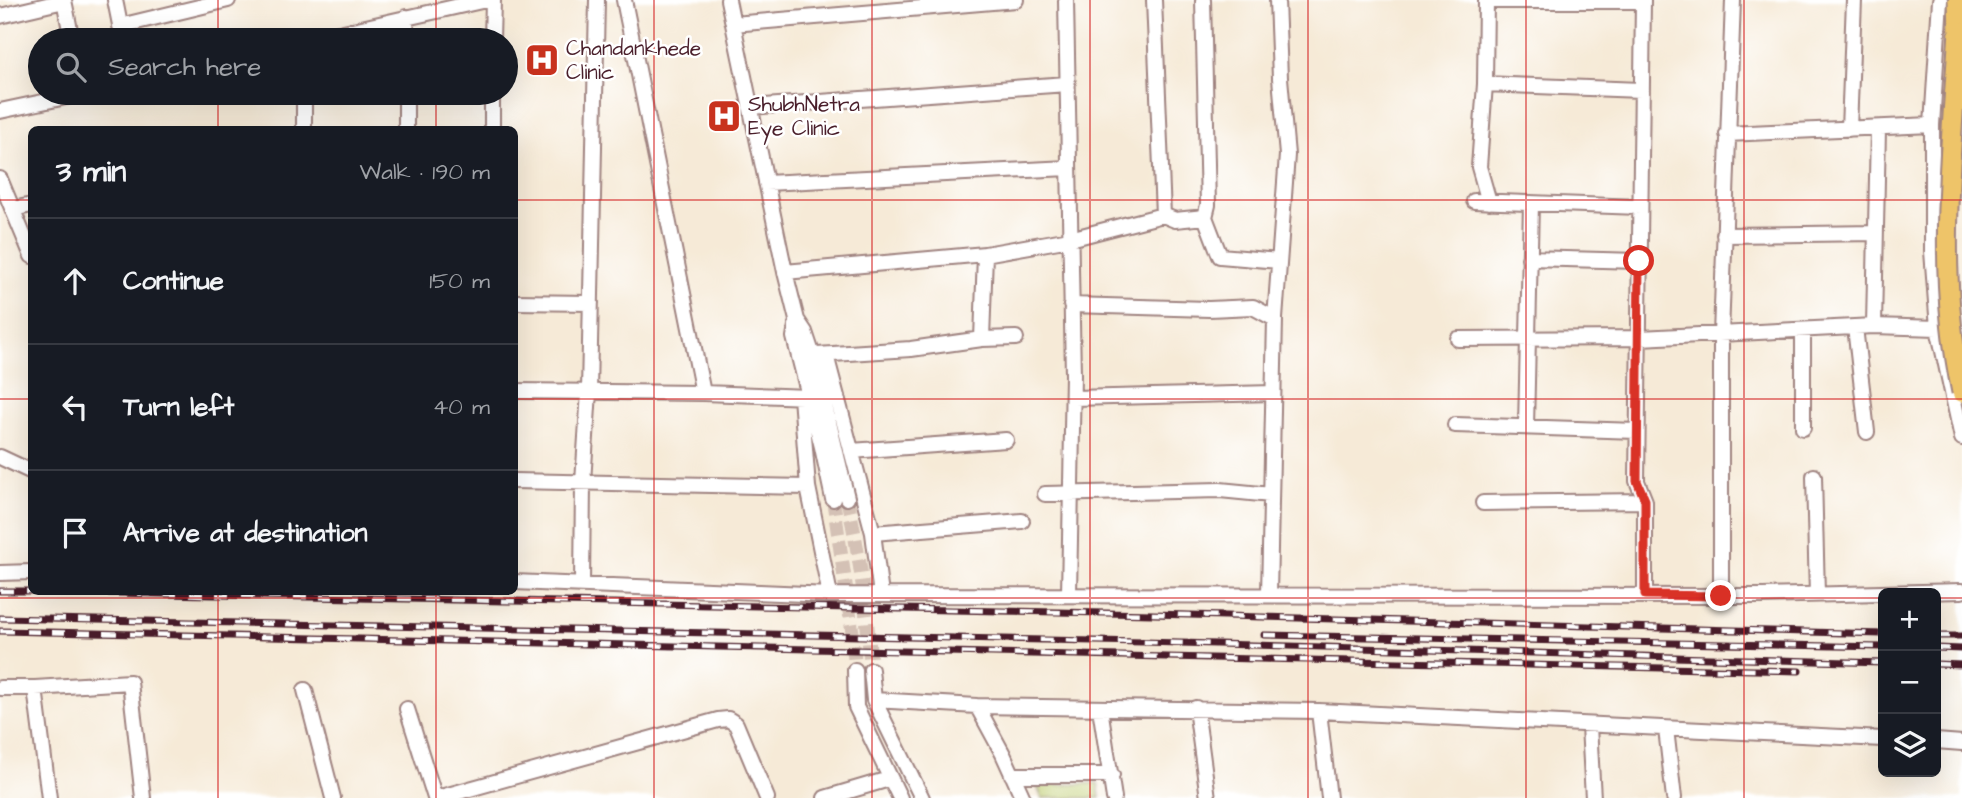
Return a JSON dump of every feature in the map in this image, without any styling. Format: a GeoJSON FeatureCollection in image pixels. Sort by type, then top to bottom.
{"type":"FeatureCollection","features":[{"type":"Feature","properties":{"kind":"main road"},"geometry":{"type":"LineString","coordinates":[[1958,0],[1959,31],[1946,204],[1946,262],[1951,322],[1962,392]]}},
{"type":"Feature","properties":{"kind":"street"},"geometry":{"type":"LineString","coordinates":[[0,16],[64,0],[70,28]]}},
{"type":"Feature","properties":{"kind":"street"},"geometry":{"type":"LineString","coordinates":[[115,0],[120,28]]}},
{"type":"Feature","properties":{"kind":"street"},"geometry":{"type":"LineString","coordinates":[[137,28],[228,0]]}},
{"type":"Feature","properties":{"kind":"street"},"geometry":{"type":"LineString","coordinates":[[359,28],[486,0]]}},
{"type":"Feature","properties":{"kind":"street"},"geometry":{"type":"LineString","coordinates":[[492,28],[493,0]]}},
{"type":"Feature","properties":{"kind":"street"},"geometry":{"type":"LineString","coordinates":[[582,585],[597,0]]}},
{"type":"Feature","properties":{"kind":"street"},"geometry":{"type":"LineString","coordinates":[[624,0],[704,393]]}},
{"type":"Feature","properties":{"kind":"street"},"geometry":{"type":"LineString","coordinates":[[728,0],[797,320],[819,355],[850,451],[873,533],[881,595]]}},
{"type":"Feature","properties":{"kind":"street"},"geometry":{"type":"LineString","coordinates":[[733,24],[1017,0]]}},
{"type":"Feature","properties":{"kind":"street"},"geometry":{"type":"LineString","coordinates":[[1066,0],[1073,398],[1069,594]]}},
{"type":"Feature","properties":{"kind":"street"},"geometry":{"type":"LineString","coordinates":[[1154,0],[1163,215]]}},
{"type":"Feature","properties":{"kind":"street"},"geometry":{"type":"LineString","coordinates":[[1203,0],[1208,205],[1205,217],[1220,256],[1279,261]]}},
{"type":"Feature","properties":{"kind":"street"},"geometry":{"type":"LineString","coordinates":[[1269,594],[1275,319],[1287,155],[1280,78],[1278,0]]}},
{"type":"Feature","properties":{"kind":"street"},"geometry":{"type":"LineString","coordinates":[[1721,596],[1721,335],[1733,0]]}},
{"type":"Feature","properties":{"kind":"street"},"geometry":{"type":"LineString","coordinates":[[1849,130],[1854,0]]}},
{"type":"Feature","properties":{"kind":"street"},"geometry":{"type":"LineString","coordinates":[[1940,0],[1932,125],[1932,246],[1938,328],[1962,438]]}},
{"type":"Feature","properties":{"kind":"street"},"geometry":{"type":"LineString","coordinates":[[1640,207],[1482,202],[1479,167],[1485,84],[1486,1],[1643,1],[1637,481],[1645,500],[1645,595]]}},
{"type":"Feature","properties":{"kind":"street"},"geometry":{"type":"LineString","coordinates":[[406,17],[406,28]]}},
{"type":"Feature","properties":{"kind":"street"},"geometry":{"type":"LineString","coordinates":[[750,107],[1067,84]]}},
{"type":"Feature","properties":{"kind":"street"},"geometry":{"type":"LineString","coordinates":[[1485,84],[1641,90]]}},
{"type":"Feature","properties":{"kind":"street"},"geometry":{"type":"LineString","coordinates":[[1935,85],[1962,85]]}},
{"type":"Feature","properties":{"kind":"street"},"geometry":{"type":"LineString","coordinates":[[0,111],[28,105]]}},
{"type":"Feature","properties":{"kind":"street"},"geometry":{"type":"LineString","coordinates":[[304,105],[304,126]]}},
{"type":"Feature","properties":{"kind":"street"},"geometry":{"type":"LineString","coordinates":[[406,105],[406,126]]}},
{"type":"Feature","properties":{"kind":"street"},"geometry":{"type":"LineString","coordinates":[[492,105],[492,126]]}},
{"type":"Feature","properties":{"kind":"street"},"geometry":{"type":"LineString","coordinates":[[1727,134],[1932,125]]}},
{"type":"Feature","properties":{"kind":"street"},"geometry":{"type":"LineString","coordinates":[[1874,326],[1878,129]]}},
{"type":"Feature","properties":{"kind":"street"},"geometry":{"type":"LineString","coordinates":[[766,183],[1068,168]]}},
{"type":"Feature","properties":{"kind":"street"},"geometry":{"type":"LineString","coordinates":[[0,179],[28,246]]}},
{"type":"Feature","properties":{"kind":"street"},"geometry":{"type":"LineString","coordinates":[[1526,427],[1531,203]]}},
{"type":"Feature","properties":{"kind":"street"},"geometry":{"type":"LineString","coordinates":[[13,209],[28,206]]}},
{"type":"Feature","properties":{"kind":"street"},"geometry":{"type":"LineString","coordinates":[[785,272],[985,254],[1070,239],[1163,215],[1175,220],[1205,217]]}},
{"type":"Feature","properties":{"kind":"street"},"geometry":{"type":"LineString","coordinates":[[1724,235],[1876,233]]}},
{"type":"Feature","properties":{"kind":"street"},"geometry":{"type":"LineString","coordinates":[[1932,246],[1956,291]]}},
{"type":"Feature","properties":{"kind":"street"},"geometry":{"type":"LineString","coordinates":[[982,339],[985,254]]}},
{"type":"Feature","properties":{"kind":"street"},"geometry":{"type":"LineString","coordinates":[[1529,258],[1639,261]]}},
{"type":"Feature","properties":{"kind":"street"},"geometry":{"type":"LineString","coordinates":[[518,302],[591,303]]}},
{"type":"Feature","properties":{"kind":"street"},"geometry":{"type":"LineString","coordinates":[[1071,304],[1209,309],[1253,307],[1275,319]]}},
{"type":"Feature","properties":{"kind":"street"},"geometry":{"type":"LineString","coordinates":[[797,320],[794,337],[825,456],[840,498]]}},
{"type":"Feature","properties":{"kind":"street"},"geometry":{"type":"LineString","coordinates":[[1458,339],[1527,341],[1721,335],[1874,326],[1938,328]]}},
{"type":"Feature","properties":{"kind":"street"},"geometry":{"type":"LineString","coordinates":[[1856,327],[1867,432]]}},
{"type":"Feature","properties":{"kind":"street"},"geometry":{"type":"LineString","coordinates":[[1803,331],[1803,428]]}},
{"type":"Feature","properties":{"kind":"street"},"geometry":{"type":"LineString","coordinates":[[819,355],[1016,338]]}},
{"type":"Feature","properties":{"kind":"street"},"geometry":{"type":"LineString","coordinates":[[819,355],[808,389],[807,487],[830,595]]}},
{"type":"Feature","properties":{"kind":"street"},"geometry":{"type":"LineString","coordinates":[[518,391],[704,393],[808,389]]}},
{"type":"Feature","properties":{"kind":"street"},"geometry":{"type":"LineString","coordinates":[[1073,398],[1273,393]]}},
{"type":"Feature","properties":{"kind":"street"},"geometry":{"type":"LineString","coordinates":[[1454,425],[1637,431]]}},
{"type":"Feature","properties":{"kind":"street"},"geometry":{"type":"LineString","coordinates":[[850,451],[1006,440]]}},
{"type":"Feature","properties":{"kind":"street"},"geometry":{"type":"LineString","coordinates":[[0,457],[28,470]]}},
{"type":"Feature","properties":{"kind":"street"},"geometry":{"type":"LineString","coordinates":[[1814,476],[1817,595]]}},
{"type":"Feature","properties":{"kind":"street"},"geometry":{"type":"LineString","coordinates":[[518,481],[807,487]]}},
{"type":"Feature","properties":{"kind":"street"},"geometry":{"type":"LineString","coordinates":[[1045,494],[1220,490],[1271,495]]}},
{"type":"Feature","properties":{"kind":"street"},"geometry":{"type":"LineString","coordinates":[[1483,503],[1645,500]]}},
{"type":"Feature","properties":{"kind":"street"},"geometry":{"type":"LineString","coordinates":[[873,533],[1022,521]]}},
{"type":"Feature","properties":{"kind":"street"},"geometry":{"type":"LineString","coordinates":[[0,573],[28,572]]}},
{"type":"Feature","properties":{"kind":"street"},"geometry":{"type":"LineString","coordinates":[[518,582],[830,595],[1721,596],[1962,591]]}},
{"type":"Feature","properties":{"kind":"street"},"geometry":{"type":"LineString","coordinates":[[855,670],[856,707],[900,798]]}},
{"type":"Feature","properties":{"kind":"street"},"geometry":{"type":"LineString","coordinates":[[872,670],[874,700],[922,798]]}},
{"type":"Feature","properties":{"kind":"street"},"geometry":{"type":"LineString","coordinates":[[0,688],[130,682],[143,798]]}},
{"type":"Feature","properties":{"kind":"street"},"geometry":{"type":"LineString","coordinates":[[35,688],[49,798]]}},
{"type":"Feature","properties":{"kind":"street"},"geometry":{"type":"LineString","coordinates":[[305,690],[333,798]]}},
{"type":"Feature","properties":{"kind":"street"},"geometry":{"type":"LineString","coordinates":[[874,700],[977,706],[1320,711],[1878,739]]}},
{"type":"Feature","properties":{"kind":"street"},"geometry":{"type":"LineString","coordinates":[[977,706],[1023,798]]}},
{"type":"Feature","properties":{"kind":"street"},"geometry":{"type":"LineString","coordinates":[[1100,708],[1114,798]]}},
{"type":"Feature","properties":{"kind":"street"},"geometry":{"type":"LineString","coordinates":[[1196,708],[1208,798]]}},
{"type":"Feature","properties":{"kind":"street"},"geometry":{"type":"LineString","coordinates":[[407,709],[436,798],[729,719],[736,724],[767,798]]}},
{"type":"Feature","properties":{"kind":"street"},"geometry":{"type":"LineString","coordinates":[[1320,711],[1329,798]]}},
{"type":"Feature","properties":{"kind":"street"},"geometry":{"type":"LineString","coordinates":[[1589,726],[1593,798]]}},
{"type":"Feature","properties":{"kind":"street"},"geometry":{"type":"LineString","coordinates":[[1666,729],[1674,798]]}},
{"type":"Feature","properties":{"kind":"street"},"geometry":{"type":"LineString","coordinates":[[1941,741],[1962,743]]}},
{"type":"Feature","properties":{"kind":"street"},"geometry":{"type":"LineString","coordinates":[[1012,775],[1112,775]]}},
{"type":"Feature","properties":{"kind":"street"},"geometry":{"type":"LineString","coordinates":[[825,798],[889,779]]}},
{"type":"Feature","properties":{"kind":"green space"},"geometry":{"type":"Polygon","coordinates":[[[1098,783],[1100,798],[1042,798],[1037,786],[1098,783]]]}},
{"type":"Feature","properties":{"kind":"tunnel"},"geometry":{"type":"LineString","coordinates":[[847,498],[856,541],[871,670]]}},
{"type":"Feature","properties":{"kind":"tunnel"},"geometry":{"type":"LineString","coordinates":[[833,499],[853,636],[855,670]]}},
{"type":"Feature","properties":{"kind":"railway"},"geometry":{"type":"LineString","coordinates":[[0,591],[28,591]]}},
{"type":"Feature","properties":{"kind":"railway"},"geometry":{"type":"LineString","coordinates":[[209,595],[1153,614],[1878,634]]}},
{"type":"Feature","properties":{"kind":"railway"},"geometry":{"type":"LineString","coordinates":[[0,618],[1144,642],[1878,663]]}},
{"type":"Feature","properties":{"kind":"railway"},"geometry":{"type":"LineString","coordinates":[[0,631],[1799,671]]}},
{"type":"Feature","properties":{"kind":"railway"},"geometry":{"type":"LineString","coordinates":[[1264,635],[1878,647]]}},
{"type":"Feature","properties":{"kind":"railway"},"geometry":{"type":"LineString","coordinates":[[1941,636],[1962,636]]}},
{"type":"Feature","properties":{"kind":"railway"},"geometry":{"type":"LineString","coordinates":[[1941,648],[1962,649]]}},
{"type":"Feature","properties":{"kind":"railway"},"geometry":{"type":"LineString","coordinates":[[1941,664],[1962,665]]}},
{"type":"Feature","properties":{"kind":"place","name":"Chandankhede Clinic"},"geometry":{"type":"Point","coordinates":[542,60]}},
{"type":"Feature","properties":{"kind":"place","name":"ShubhNetra Eye Clinic"},"geometry":{"type":"Point","coordinates":[724,116]}},
{"type":"Feature","properties":{"kind":"route"},"geometry":{"type":"LineString","coordinates":[[1639,261],[1637,481],[1645,500],[1645,595],[1721,596]]}}]}
